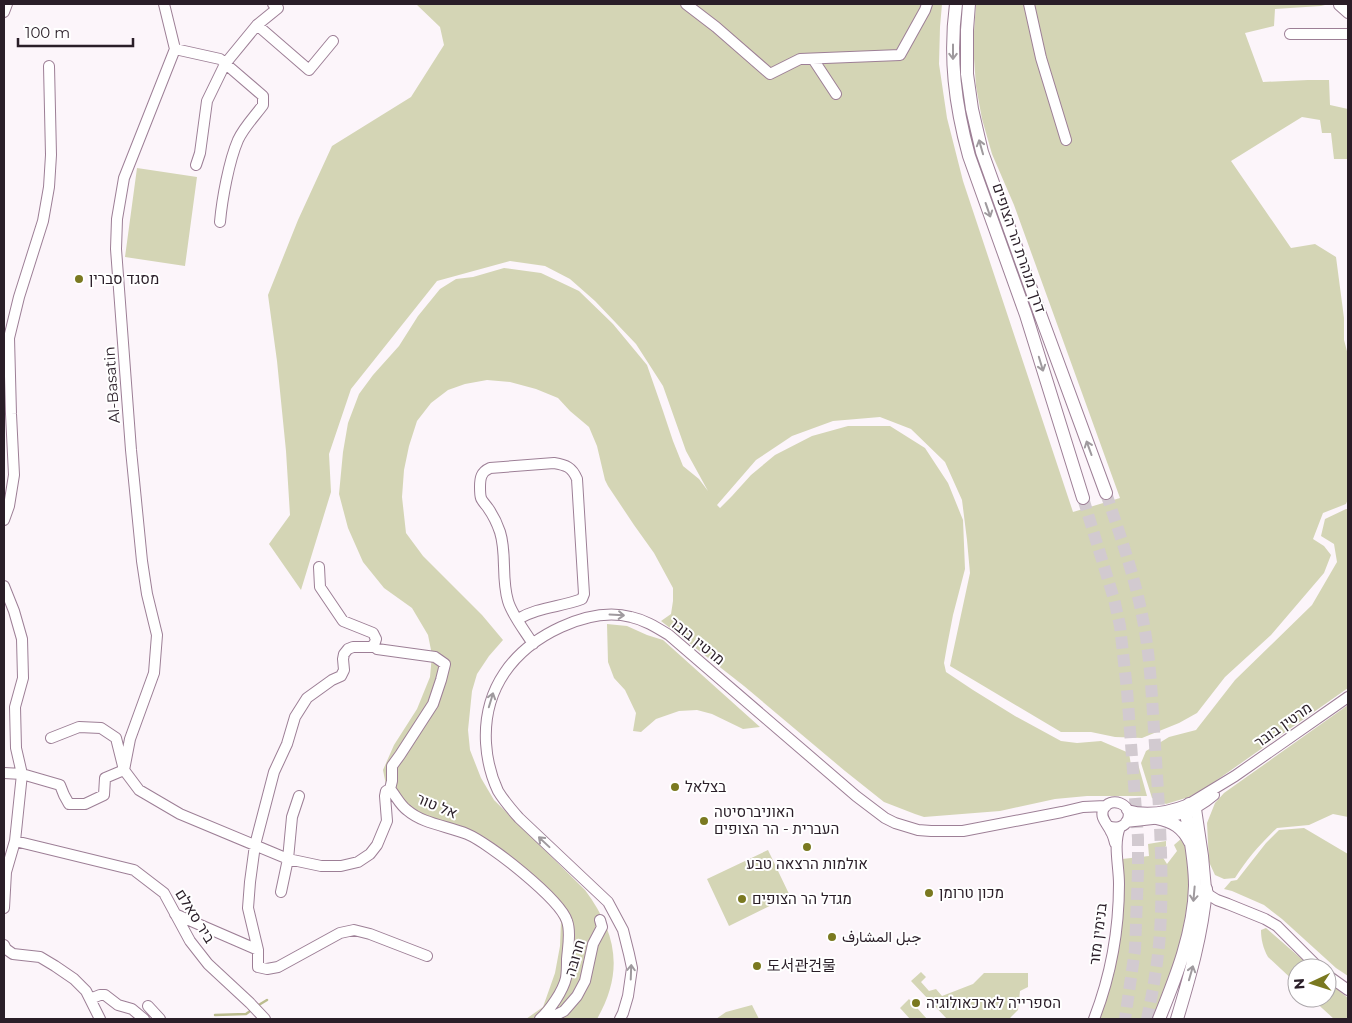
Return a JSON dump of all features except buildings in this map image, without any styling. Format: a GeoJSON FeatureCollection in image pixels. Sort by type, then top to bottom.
{"type":"FeatureCollection","features":[{"type":"Feature","properties":{"kind":"main road","name":"דרך מנהרת הר הצופים"},"geometry":{"type":"LineString","coordinates":[[956,4],[953,75],[958,111],[969,156],[1026,315],[1083,498]]}},
{"type":"Feature","properties":{"kind":"main road","name":"דרך מנהרת הר הצופים"},"geometry":{"type":"LineString","coordinates":[[969,4],[967,74],[972,109],[982,152],[1038,311],[1106,494]]}},
{"type":"Feature","properties":{"kind":"main road"},"geometry":{"type":"LineString","coordinates":[[1158,1019],[1176,974],[1187,938],[1192,911],[1195,888],[1190,809]]}},
{"type":"Feature","properties":{"kind":"main road"},"geometry":{"type":"LineString","coordinates":[[1158,818],[1170,821],[1178,826],[1186,834],[1192,846]]}},
{"type":"Feature","properties":{"kind":"main road"},"geometry":{"type":"LineString","coordinates":[[1177,1019],[1192,970],[1202,923],[1206,889]]}},
{"type":"Feature","properties":{"kind":"street"},"geometry":{"type":"LineString","coordinates":[[4,12],[7,4]]}},
{"type":"Feature","properties":{"kind":"street"},"geometry":{"type":"LineString","coordinates":[[164,4],[175,49],[220,59],[263,96],[263,105],[238,140],[231,164],[220,222]]}},
{"type":"Feature","properties":{"kind":"street"},"geometry":{"type":"LineString","coordinates":[[686,4],[716,26],[770,74],[800,59],[900,55],[928,4]]}},
{"type":"Feature","properties":{"kind":"street"},"geometry":{"type":"LineString","coordinates":[[1030,4],[1041,58],[1066,140]]}},
{"type":"Feature","properties":{"kind":"street"},"geometry":{"type":"LineString","coordinates":[[1348,4],[1339,5],[1348,13]]}},
{"type":"Feature","properties":{"kind":"street"},"geometry":{"type":"LineString","coordinates":[[196,165],[200,153],[207,101],[225,64],[258,25],[278,5]]}},
{"type":"Feature","properties":{"kind":"street"},"geometry":{"type":"LineString","coordinates":[[258,25],[309,70],[333,41]]}},
{"type":"Feature","properties":{"kind":"street"},"geometry":{"type":"LineString","coordinates":[[1290,34],[1348,34]]}},
{"type":"Feature","properties":{"kind":"street","name":"Al-Basatin"},"geometry":{"type":"LineString","coordinates":[[124,770],[130,739],[154,672],[156,635],[142,561],[132,458],[116,249],[118,219],[124,178],[175,49]]}},
{"type":"Feature","properties":{"kind":"street"},"geometry":{"type":"LineString","coordinates":[[813,59],[836,94]]}},
{"type":"Feature","properties":{"kind":"street"},"geometry":{"type":"LineString","coordinates":[[4,520],[9,506],[14,476],[9,338],[19,297],[43,221],[50,187],[49,66]]}},
{"type":"Feature","properties":{"kind":"street"},"geometry":{"type":"LineString","coordinates":[[518,619],[533,611],[568,604],[582,599],[584,594],[577,479],[569,466],[554,463],[490,468],[481,475],[481,499],[492,513],[500,531],[508,602],[518,619],[533,644]]}},
{"type":"Feature","properties":{"kind":"street"},"geometry":{"type":"LineString","coordinates":[[319,568],[320,586],[343,620],[373,633],[376,639],[370,647],[353,647],[348,649],[344,654],[344,670],[341,676],[332,680],[307,698],[295,717],[287,744],[274,772],[256,845],[250,882],[248,908],[258,950],[258,967],[267,969],[278,967],[340,933],[354,930],[370,934],[427,956]]}},
{"type":"Feature","properties":{"kind":"street"},"geometry":{"type":"LineString","coordinates":[[4,586],[22,639],[22,678],[15,707],[16,748],[22,774],[15,841],[6,872],[4,908]]}},
{"type":"Feature","properties":{"kind":"street","name":"מרטין בובר"},"geometry":{"type":"LineString","coordinates":[[620,1019],[628,996],[632,968],[622,930],[615,915],[608,902],[509,807],[498,789],[487,751],[487,717],[492,695],[497,684],[511,663],[533,644],[546,634],[570,623],[610,615],[622,615],[649,623],[669,635],[856,796],[885,818],[904,826],[918,830],[963,831],[1083,807],[1106,806]]}},
{"type":"Feature","properties":{"kind":"street"},"geometry":{"type":"LineString","coordinates":[[51,738],[79,727],[101,728],[116,738],[124,770],[140,790],[180,814],[288,858],[321,866],[341,866],[358,862],[370,854],[378,845],[386,821],[385,796],[386,790],[390,789],[392,781],[392,766],[433,704],[445,664],[435,657],[377,649],[373,645]]}},
{"type":"Feature","properties":{"kind":"street","name":"מרטין בובר"},"geometry":{"type":"LineString","coordinates":[[1127,810],[1155,812],[1172,809],[1190,809],[1348,698]]}},
{"type":"Feature","properties":{"kind":"street"},"geometry":{"type":"LineString","coordinates":[[4,774],[22,774],[60,785],[69,804],[86,804],[104,795],[105,778],[124,770]]}},
{"type":"Feature","properties":{"kind":"street","name":"מרטין בובר"},"geometry":{"type":"LineString","coordinates":[[1123,824],[1178,816],[1210,799],[1235,776]]}},
{"type":"Feature","properties":{"kind":"street","name":"אל טור"},"geometry":{"type":"LineString","coordinates":[[390,789],[406,810],[424,820],[467,834],[485,843],[560,907],[567,921],[569,936],[566,978],[557,998],[540,1019]]}},
{"type":"Feature","properties":{"kind":"street"},"geometry":{"type":"LineString","coordinates":[[281,892],[288,858],[292,818],[299,796]]}},
{"type":"Feature","properties":{"kind":"street"},"geometry":{"type":"LineString","coordinates":[[1200,831],[1205,807],[1210,799]]}},
{"type":"Feature","properties":{"kind":"street"},"geometry":{"type":"LineString","coordinates":[[1118,802],[1127,810],[1128,818],[1123,824],[1112,828],[1105,822],[1102,814],[1109,803],[1118,802]]}},
{"type":"Feature","properties":{"kind":"street"},"geometry":{"type":"LineString","coordinates":[[1190,809],[1200,831],[1206,889],[1211,897],[1265,919],[1276,926],[1309,958]]}},
{"type":"Feature","properties":{"kind":"street","name":"מרטין בובר"},"geometry":{"type":"LineString","coordinates":[[1062,812],[1085,812],[1093,814],[1105,822]]}},
{"type":"Feature","properties":{"kind":"street","name":"בנימין מזר"},"geometry":{"type":"LineString","coordinates":[[1105,822],[1113,837],[1117,851]]}},
{"type":"Feature","properties":{"kind":"street","name":"בנימין מזר"},"geometry":{"type":"LineString","coordinates":[[1094,1019],[1114,954],[1119,883],[1117,838],[1123,824]]}},
{"type":"Feature","properties":{"kind":"street","name":"ביר סאלם"},"geometry":{"type":"LineString","coordinates":[[15,841],[134,870],[164,893],[190,941],[208,964],[265,1019]]}},
{"type":"Feature","properties":{"kind":"street"},"geometry":{"type":"LineString","coordinates":[[1202,923],[1211,906],[1228,904]]}},
{"type":"Feature","properties":{"kind":"street"},"geometry":{"type":"LineString","coordinates":[[175,914],[258,950]]}},
{"type":"Feature","properties":{"kind":"street","name":"חרובה"},"geometry":{"type":"LineString","coordinates":[[548,1019],[564,1011],[577,996],[585,981],[593,944],[602,927],[600,920]]}},
{"type":"Feature","properties":{"kind":"street"},"geometry":{"type":"LineString","coordinates":[[4,945],[13,954],[40,957],[74,979],[86,991],[100,1019]]}},
{"type":"Feature","properties":{"kind":"street"},"geometry":{"type":"LineString","coordinates":[[1337,982],[1348,990]]}},
{"type":"Feature","properties":{"kind":"street"},"geometry":{"type":"LineString","coordinates":[[90,999],[105,995],[118,1005],[132,1009],[144,1019]]}},
{"type":"Feature","properties":{"kind":"street"},"geometry":{"type":"LineString","coordinates":[[148,1006],[160,1019]]}},
{"type":"Feature","properties":{"kind":"green space"},"geometry":{"type":"Polygon","coordinates":[[[416,4],[942,4],[939,64],[947,118],[963,181],[1073,512],[1120,498],[1014,205],[992,154],[982,119],[976,86],[973,45],[976,4],[1329,4],[1275,9],[1274,26],[1245,33],[1263,82],[1329,80],[1330,105],[1348,109],[1348,159],[1334,159],[1331,133],[1322,133],[1320,120],[1302,117],[1231,161],[1291,248],[1315,244],[1336,257],[1344,318],[1344,340],[1348,355],[1348,499],[1346,504],[1323,513],[1313,539],[1324,546],[1331,555],[1324,573],[1271,635],[1225,677],[1197,713],[1179,723],[1142,738],[1115,737],[1091,732],[1061,732],[950,666],[970,573],[962,500],[945,462],[911,429],[880,417],[833,421],[792,436],[756,460],[717,505],[720,508],[751,475],[775,455],[812,436],[848,426],[890,426],[925,448],[948,483],[963,520],[965,569],[947,646],[944,663],[946,672],[1015,716],[1061,741],[1077,743],[1101,741],[1129,753],[1131,765],[1138,764],[1147,796],[1087,796],[1055,799],[1000,811],[924,817],[884,802],[744,686],[661,621],[671,614],[673,588],[654,553],[608,486],[597,446],[589,427],[558,398],[536,389],[510,382],[487,380],[465,384],[448,390],[431,403],[417,421],[409,446],[404,470],[402,497],[406,533],[423,556],[482,615],[503,640],[477,674],[472,691],[468,730],[470,750],[481,778],[494,800],[585,890],[604,922],[610,937],[613,953],[614,969],[611,985],[606,1002],[597,1019],[526,1019],[543,1007],[555,973],[560,946],[561,922],[554,907],[535,885],[467,831],[414,812],[396,799],[386,785],[383,770],[394,745],[417,709],[430,677],[432,655],[428,635],[412,608],[384,588],[363,562],[348,528],[339,494],[348,423],[359,394],[399,346],[418,316],[440,289],[456,279],[473,277],[504,268],[541,273],[579,291],[613,324],[647,365],[683,466],[699,479],[708,491],[686,451],[663,386],[636,344],[595,301],[570,279],[545,266],[510,261],[437,281],[351,389],[329,454],[331,492],[301,590],[269,544],[290,515],[277,361],[268,295],[298,220],[332,146],[411,97],[444,45],[440,27],[416,4]]]}},
{"type":"Feature","properties":{"kind":"green space"},"geometry":{"type":"Polygon","coordinates":[[[137,168],[197,177],[185,266],[125,257],[137,168]]]}},
{"type":"Feature","properties":{"kind":"green space"},"geometry":{"type":"Polygon","coordinates":[[[1348,509],[1348,688],[1207,787],[1189,797],[1166,804],[1152,798],[1141,763],[1146,751],[1169,737],[1196,730],[1235,680],[1312,605],[1337,562],[1334,544],[1321,536],[1325,519],[1348,509]]]}},
{"type":"Feature","properties":{"kind":"green space"},"geometry":{"type":"Polygon","coordinates":[[[607,624],[627,626],[663,640],[760,727],[743,729],[712,714],[697,710],[679,711],[656,719],[641,732],[633,731],[636,713],[625,690],[614,678],[608,662],[607,624]]]}},
{"type":"Feature","properties":{"kind":"green space"},"geometry":{"type":"Polygon","coordinates":[[[1348,705],[1348,817],[1333,814],[1309,825],[1277,828],[1254,852],[1235,878],[1224,879],[1215,875],[1209,862],[1207,823],[1215,803],[1224,793],[1348,705]]]}},
{"type":"Feature","properties":{"kind":"green space"},"geometry":{"type":"Polygon","coordinates":[[[1304,828],[1348,854],[1348,976],[1337,969],[1337,958],[1325,958],[1264,905],[1224,889],[1231,881],[1237,880],[1266,843],[1279,830],[1304,828]]]}},
{"type":"Feature","properties":{"kind":"green space"},"geometry":{"type":"Polygon","coordinates":[[[1182,838],[1188,850],[1190,863],[1188,900],[1182,935],[1155,1019],[1097,1019],[1101,1011],[1122,859],[1149,856],[1148,844],[1166,841],[1166,846],[1160,853],[1167,864],[1177,851],[1174,845],[1182,838]]]}},
{"type":"Feature","properties":{"kind":"green space"},"geometry":{"type":"Polygon","coordinates":[[[768,850],[790,896],[729,926],[707,879],[768,850]]]}},
{"type":"Feature","properties":{"kind":"green space"},"geometry":{"type":"Polygon","coordinates":[[[1266,928],[1300,958],[1287,958],[1287,975],[1268,957],[1262,940],[1261,930],[1266,928]]]}},
{"type":"Feature","properties":{"kind":"green space"},"geometry":{"type":"Polygon","coordinates":[[[921,972],[926,977],[921,982],[929,991],[936,989],[942,996],[973,984],[984,973],[1028,973],[1028,987],[1020,991],[1018,1010],[1009,1019],[947,1019],[911,981],[921,972]]]}},
{"type":"Feature","properties":{"kind":"green space"},"geometry":{"type":"Polygon","coordinates":[[[1337,989],[1348,998],[1348,1019],[1334,1019],[1322,1008],[1337,1008],[1337,989]]]}},
{"type":"Feature","properties":{"kind":"green space"},"geometry":{"type":"Polygon","coordinates":[[[909,999],[927,1019],[910,1019],[900,1008],[909,999]]]}},
{"type":"Feature","properties":{"kind":"green space"},"geometry":{"type":"Polygon","coordinates":[[[752,1005],[759,1019],[716,1019],[726,1012],[752,1005]]]}},
{"type":"Feature","properties":{"kind":"waterway"},"geometry":{"type":"LineString","coordinates":[[257,1006],[267,1000]]}},
{"type":"Feature","properties":{"kind":"waterway"},"geometry":{"type":"LineString","coordinates":[[215,1015],[246,1014],[253,1009]]}},
{"type":"Feature","properties":{"kind":"tunnel"},"geometry":{"type":"LineString","coordinates":[[1106,493],[1127,556],[1140,604],[1146,635],[1151,682],[1161,886],[1158,955],[1147,1019]]}},
{"type":"Feature","properties":{"kind":"tunnel"},"geometry":{"type":"LineString","coordinates":[[1083,498],[1114,599],[1120,626],[1127,690],[1138,838],[1138,871],[1135,950],[1125,1019]]}},
{"type":"Feature","properties":{"kind":"place","name":"מסגד סברין"},"geometry":{"type":"Point","coordinates":[79,279]}},
{"type":"Feature","properties":{"kind":"place","name":"בצלאל"},"geometry":{"type":"Point","coordinates":[675,787]}},
{"type":"Feature","properties":{"kind":"place","name":"האוניברסיטה העברית - הר הצופים"},"geometry":{"type":"Point","coordinates":[704,821]}},
{"type":"Feature","properties":{"kind":"place","name":"אולמות הרצאה טבע"},"geometry":{"type":"Point","coordinates":[807,847]}},
{"type":"Feature","properties":{"kind":"place","name":"מכון טרומן"},"geometry":{"type":"Point","coordinates":[929,893]}},
{"type":"Feature","properties":{"kind":"place","name":"מגדל הר הצופים"},"geometry":{"type":"Point","coordinates":[742,899]}},
{"type":"Feature","properties":{"kind":"place","name":"جبل المشارف"},"geometry":{"type":"Point","coordinates":[832,937]}},
{"type":"Feature","properties":{"kind":"place","name":"도서관건물"},"geometry":{"type":"Point","coordinates":[757,966]}},
{"type":"Feature","properties":{"kind":"place","name":"הספרייה לארכאולוגיה"},"geometry":{"type":"Point","coordinates":[916,1003]}}]}
